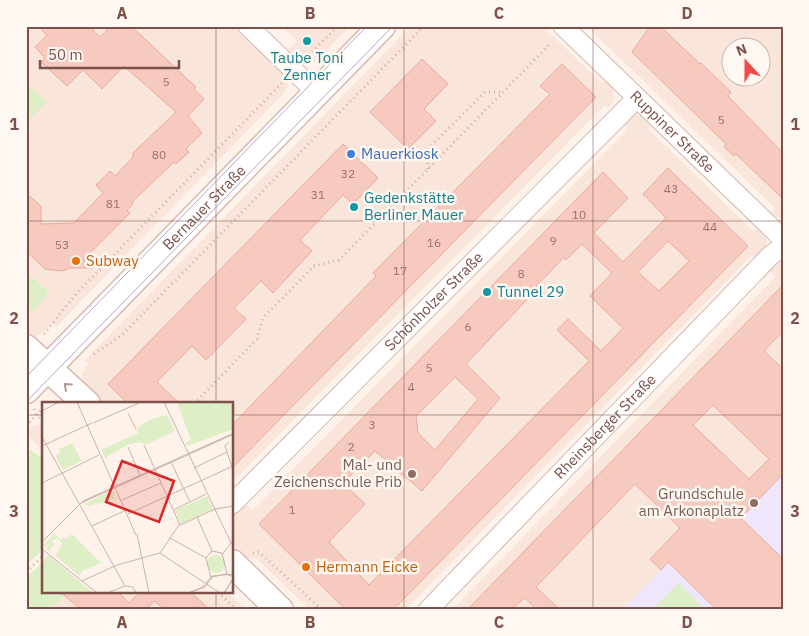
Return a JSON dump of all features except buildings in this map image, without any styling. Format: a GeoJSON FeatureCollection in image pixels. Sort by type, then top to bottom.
{"type":"FeatureCollection","features":[{"type":"Feature","properties":{"kind":"main road","name":"Bernauer Straße"},"geometry":{"type":"LineString","coordinates":[[33,396],[48,368],[382,26]]}},
{"type":"Feature","properties":{"kind":"main road"},"geometry":{"type":"LineString","coordinates":[[36,340],[48,368],[84,402]]}},
{"type":"Feature","properties":{"kind":"main road"},"geometry":{"type":"LineString","coordinates":[[241,558],[280,610]]}},
{"type":"Feature","properties":{"kind":"street"},"geometry":{"type":"LineString","coordinates":[[248,26],[316,93]]}},
{"type":"Feature","properties":{"kind":"street","name":"Ruppiner Straße"},"geometry":{"type":"LineString","coordinates":[[563,26],[783,238]]}},
{"type":"Feature","properties":{"kind":"street","name":"Schönholzer Straße"},"geometry":{"type":"LineString","coordinates":[[234,502],[637,98]]}},
{"type":"Feature","properties":{"kind":"street","name":"Rheinsberger Straße"},"geometry":{"type":"LineString","coordinates":[[428,610],[770,256],[783,246]]}},
{"type":"Feature","properties":{"kind":"path"},"geometry":{"type":"LineString","coordinates":[[302,63],[338,26]]}},
{"type":"Feature","properties":{"kind":"path"},"geometry":{"type":"LineString","coordinates":[[88,360],[122,335],[424,26]]}},
{"type":"Feature","properties":{"kind":"path"},"geometry":{"type":"LineString","coordinates":[[196,402],[257,339],[263,318],[314,266],[339,260],[550,44]]}},
{"type":"Feature","properties":{"kind":"path"},"geometry":{"type":"LineString","coordinates":[[36,340],[76,294],[287,78]]}},
{"type":"Feature","properties":{"kind":"path"},"geometry":{"type":"LineString","coordinates":[[428,169],[427,150],[485,92],[503,92]]}},
{"type":"Feature","properties":{"kind":"path"},"geometry":{"type":"LineString","coordinates":[[26,426],[33,396]]}},
{"type":"Feature","properties":{"kind":"path"},"geometry":{"type":"LineString","coordinates":[[241,558],[260,552],[322,610]]}},
{"type":"Feature","properties":{"kind":"path"},"geometry":{"type":"LineString","coordinates":[[26,572],[42,557]]}},
{"type":"Feature","properties":{"kind":"path"},"geometry":{"type":"LineString","coordinates":[[220,594],[237,610]]}},
{"type":"Feature","properties":{"kind":"shaded area"},"geometry":{"type":"Polygon","coordinates":[[[26,26],[235,26],[286,76],[288,86],[284,93],[56,327],[52,323],[40,335],[34,338],[26,337],[26,26]]]}},
{"type":"Feature","properties":{"kind":"shaded area"},"geometry":{"type":"Polygon","coordinates":[[[282,26],[350,26],[316,61],[306,65],[289,53],[288,50],[297,41],[282,26]]]}},
{"type":"Feature","properties":{"kind":"shaded area"},"geometry":{"type":"Polygon","coordinates":[[[411,26],[543,26],[602,84],[606,81],[612,87],[615,99],[608,108],[604,106],[234,480],[234,402],[94,402],[83,382],[82,373],[88,363],[85,360],[411,26]]]}},
{"type":"Feature","properties":{"kind":"shaded area"},"geometry":{"type":"Polygon","coordinates":[[[587,26],[783,26],[783,222],[771,212],[775,208],[587,26]]]}},
{"type":"Feature","properties":{"kind":"shaded area"},"geometry":{"type":"Polygon","coordinates":[[[626,115],[643,116],[651,125],[648,129],[753,231],[758,227],[767,239],[765,249],[756,258],[752,255],[405,610],[310,610],[256,558],[248,559],[234,545],[234,513],[245,503],[252,510],[254,509],[628,129],[620,121],[626,115]]]}},
{"type":"Feature","properties":{"kind":"shaded area"},"geometry":{"type":"Polygon","coordinates":[[[778,260],[783,260],[783,610],[452,610],[775,277],[767,268],[778,260]]]}},
{"type":"Feature","properties":{"kind":"shaded area"},"geometry":{"type":"Polygon","coordinates":[[[36,425],[42,427],[42,449],[30,438],[26,441],[26,429],[36,425]]]}},
{"type":"Feature","properties":{"kind":"shaded area","name":"Grundschule am Arkonaplatz"},"geometry":{"type":"Polygon","coordinates":[[[783,445],[783,610],[622,610],[668,562],[783,445]]]}},
{"type":"Feature","properties":{"kind":"shaded area"},"geometry":{"type":"Polygon","coordinates":[[[67,594],[229,594],[244,608],[253,610],[50,610],[67,594]]]}},
{"type":"Feature","properties":{"kind":"green space"},"geometry":{"type":"Polygon","coordinates":[[[26,82],[47,102],[31,118],[26,113],[26,82]]]}},
{"type":"Feature","properties":{"kind":"green space"},"geometry":{"type":"Polygon","coordinates":[[[26,271],[47,291],[47,296],[33,310],[26,308],[26,271]]]}},
{"type":"Feature","properties":{"kind":"green space"},"geometry":{"type":"Polygon","coordinates":[[[26,450],[31,450],[40,457],[42,456],[42,550],[26,566],[26,450]]]}},
{"type":"Feature","properties":{"kind":"green space"},"geometry":{"type":"Polygon","coordinates":[[[42,563],[42,594],[67,594],[50,610],[26,610],[26,578],[42,563]]]}},
{"type":"Feature","properties":{"kind":"green space"},"geometry":{"type":"Polygon","coordinates":[[[678,583],[706,610],[652,610],[678,583]]]}},
{"type":"Feature","properties":{"kind":"tram line"},"geometry":{"type":"LineString","coordinates":[[26,377],[367,26]]}},
{"type":"Feature","properties":{"kind":"tram line"},"geometry":{"type":"LineString","coordinates":[[26,402],[393,26]]}},
{"type":"Feature","properties":{"kind":"place","name":"Taube Toni Zenner"},"geometry":{"type":"Point","coordinates":[307,41]}},
{"type":"Feature","properties":{"kind":"place","name":"Mauerkiosk"},"geometry":{"type":"Point","coordinates":[351,154]}},
{"type":"Feature","properties":{"kind":"place","name":"Gedenkstätte Berliner Mauer"},"geometry":{"type":"Point","coordinates":[354,207]}},
{"type":"Feature","properties":{"kind":"place","name":"Subway"},"geometry":{"type":"Point","coordinates":[76,261]}},
{"type":"Feature","properties":{"kind":"place","name":"Tunnel 29"},"geometry":{"type":"Point","coordinates":[487,292]}},
{"type":"Feature","properties":{"kind":"place","name":"Mal- und Zeichenschule Prib"},"geometry":{"type":"Point","coordinates":[412,474]}},
{"type":"Feature","properties":{"kind":"place","name":"Grundschule am Arkonaplatz"},"geometry":{"type":"Point","coordinates":[754,503]}},
{"type":"Feature","properties":{"kind":"place","name":"Hermann Eicke"},"geometry":{"type":"Point","coordinates":[306,567]}}]}
